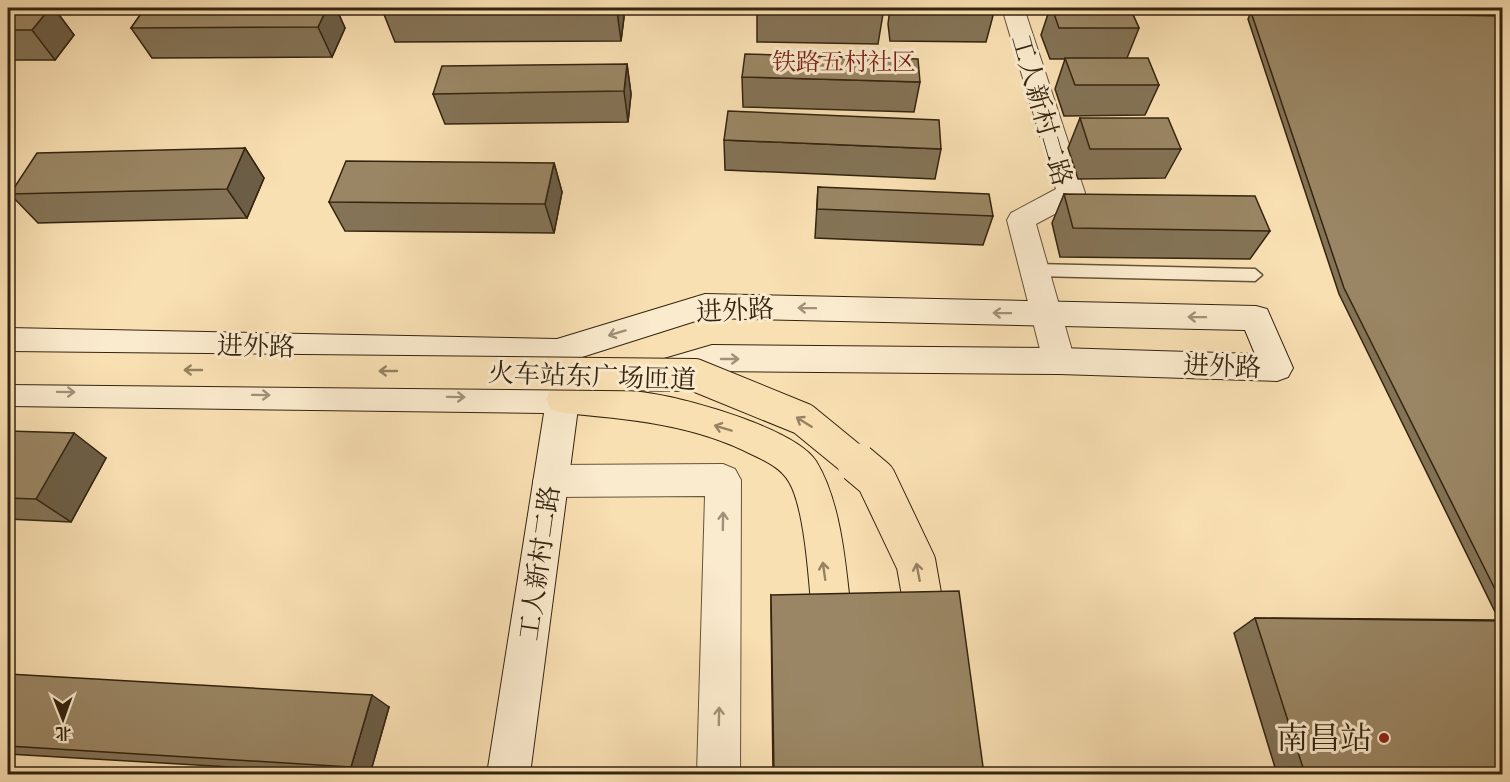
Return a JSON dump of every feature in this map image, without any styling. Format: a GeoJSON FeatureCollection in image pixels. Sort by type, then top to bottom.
{"type":"FeatureCollection","features":[{"type":"Feature","properties":{"kind":"highway","name":"火车站东广场匝道"},"geometry":{"type":"LineString","coordinates":[[8,368],[695,375],[803,419],[876,479],[916,563],[935,669]]}},
{"type":"Feature","properties":{"kind":"highway","name":"火车站东广场匝道"},"geometry":{"type":"LineString","coordinates":[[563,399],[656,409],[727,429],[773,446],[803,470],[818,520],[838,674]]}},
{"type":"Feature","properties":{"kind":"street","name":"工人新村二路"},"geometry":{"type":"LineString","coordinates":[[1013,8],[1071,193],[1021,220],[1059,361]]}},
{"type":"Feature","properties":{"kind":"street","name":"进外路"},"geometry":{"type":"LineString","coordinates":[[8,341],[557,351],[705,306],[1256,318],[1277,368],[1059,361],[712,358],[563,399],[8,392]]}},
{"type":"Feature","properties":{"kind":"street","name":"工人新村二路"},"geometry":{"type":"LineString","coordinates":[[509,774],[563,399],[557,351]]}},
{"type":"Feature","properties":{"kind":"street"},"geometry":{"type":"LineString","coordinates":[[551,481],[723,480],[718,774]]}},
{"type":"Feature","properties":{"kind":"lane"},"geometry":{"type":"LineString","coordinates":[[1034,270],[1255,275]]}},
{"type":"Feature","properties":{"kind":"building"},"geometry":{"type":"Polygon","coordinates":[[[8,8],[50,8],[32,30],[8,30],[8,8]]]}},
{"type":"Feature","properties":{"kind":"building"},"geometry":{"type":"Polygon","coordinates":[[[145,8],[327,8],[318,27],[131,28],[145,8]]]}},
{"type":"Feature","properties":{"kind":"building"},"geometry":{"type":"Polygon","coordinates":[[[385,8],[617,8],[617,11],[383,12],[385,8]]]}},
{"type":"Feature","properties":{"kind":"building"},"geometry":{"type":"Polygon","coordinates":[[[757,8],[882,8],[883,14],[757,12],[757,8]]]}},
{"type":"Feature","properties":{"kind":"building"},"geometry":{"type":"Polygon","coordinates":[[[894,8],[993,8],[994,12],[894,11],[894,8]]]}},
{"type":"Feature","properties":{"kind":"building"},"geometry":{"type":"Polygon","coordinates":[[[1052,8],[1130,8],[1139,28],[1059,28],[1052,8]]]}},
{"type":"Feature","properties":{"kind":"building"},"geometry":{"type":"Polygon","coordinates":[[[1251,12],[1503,16],[1503,605],[1344,288],[1251,12]]]}},
{"type":"Feature","properties":{"kind":"building"},"geometry":{"type":"Polygon","coordinates":[[[745,54],[918,59],[920,82],[742,77],[745,54]]]}},
{"type":"Feature","properties":{"kind":"building"},"geometry":{"type":"Polygon","coordinates":[[[1065,58],[1148,58],[1159,85],[1075,85],[1065,58]]]}},
{"type":"Feature","properties":{"kind":"building"},"geometry":{"type":"Polygon","coordinates":[[[627,64],[624,91],[433,94],[442,66],[627,64]]]}},
{"type":"Feature","properties":{"kind":"building"},"geometry":{"type":"Polygon","coordinates":[[[728,111],[939,120],[941,149],[724,140],[728,111]]]}},
{"type":"Feature","properties":{"kind":"building"},"geometry":{"type":"Polygon","coordinates":[[[1080,118],[1168,118],[1181,149],[1090,149],[1080,118]]]}},
{"type":"Feature","properties":{"kind":"building"},"geometry":{"type":"Polygon","coordinates":[[[245,148],[227,189],[10,194],[37,153],[245,148]]]}},
{"type":"Feature","properties":{"kind":"building"},"geometry":{"type":"Polygon","coordinates":[[[346,161],[554,163],[545,204],[329,202],[346,161]]]}},
{"type":"Feature","properties":{"kind":"building"},"geometry":{"type":"Polygon","coordinates":[[[818,187],[989,194],[993,216],[817,209],[818,187]]]}},
{"type":"Feature","properties":{"kind":"building"},"geometry":{"type":"Polygon","coordinates":[[[1064,194],[1255,196],[1270,231],[1073,228],[1064,194]]]}},
{"type":"Feature","properties":{"kind":"building"},"geometry":{"type":"Polygon","coordinates":[[[8,431],[74,433],[36,499],[8,498],[8,431]]]}},
{"type":"Feature","properties":{"kind":"building"},"geometry":{"type":"Polygon","coordinates":[[[959,591],[984,774],[774,774],[771,595],[959,591]]]}},
{"type":"Feature","properties":{"kind":"building","name":"南昌站"},"geometry":{"type":"Polygon","coordinates":[[[1255,618],[1503,621],[1503,774],[1305,774],[1255,618]]]}},
{"type":"Feature","properties":{"kind":"building"},"geometry":{"type":"Polygon","coordinates":[[[8,674],[372,695],[351,767],[8,746],[8,674]]]}},
{"type":"Feature","properties":{"kind":"railway"},"geometry":{"type":"LineString","coordinates":[[1363,8],[1376,30]]}},
{"type":"Feature","properties":{"kind":"place","name":"南昌站"},"geometry":{"type":"Point","coordinates":[1384,738]}},
{"type":"Feature","properties":{"kind":"district","name":"铁路五村社区"},"geometry":{"type":"Point","coordinates":[844,62]}}]}
